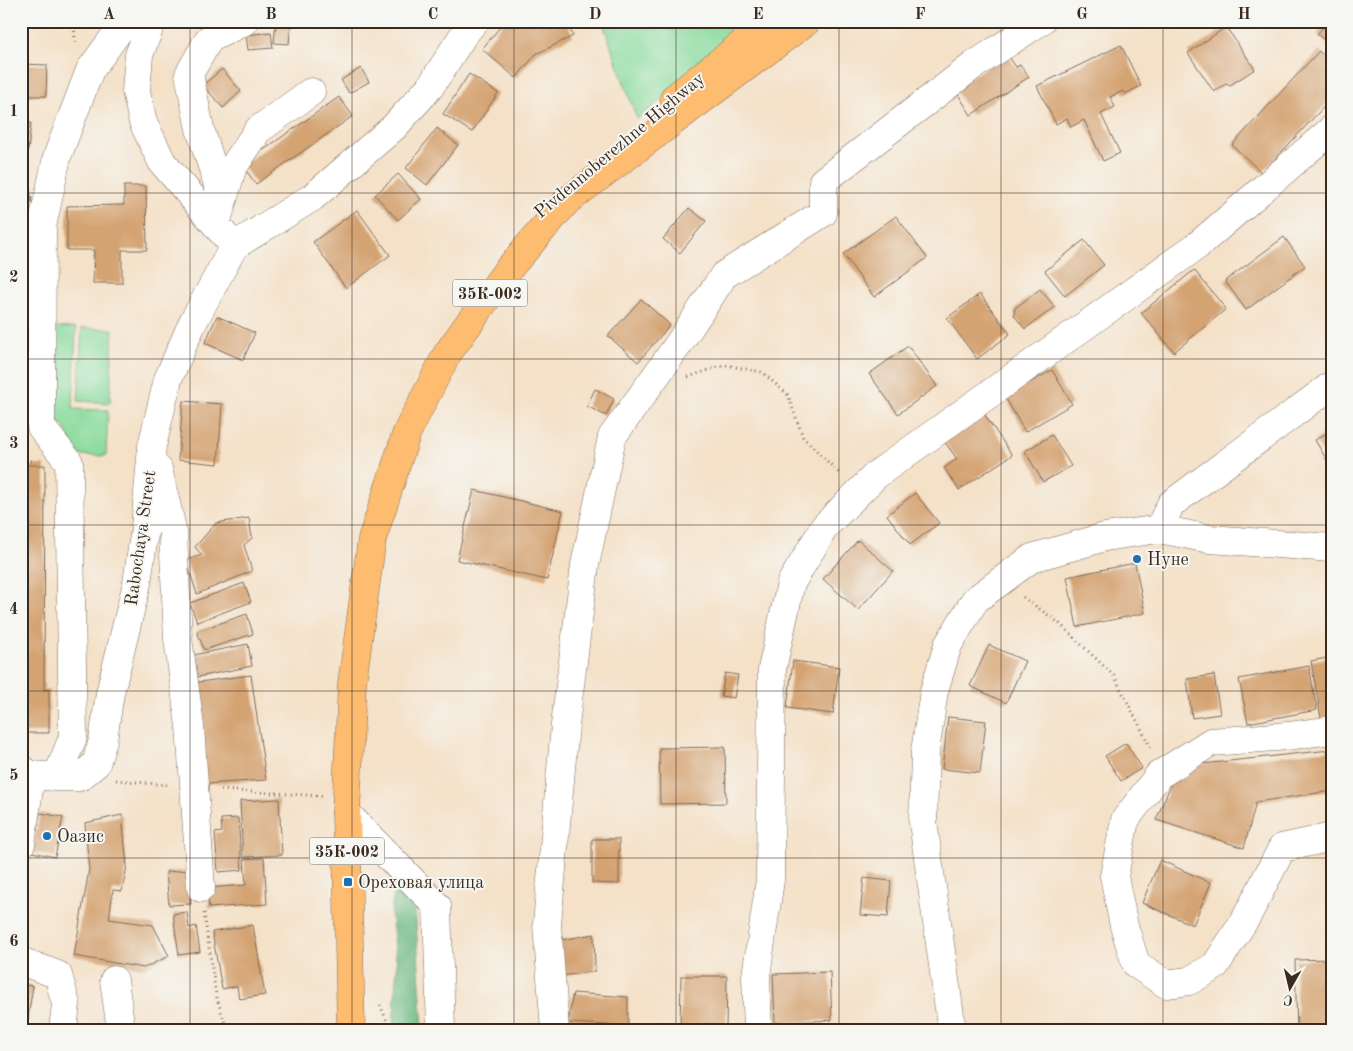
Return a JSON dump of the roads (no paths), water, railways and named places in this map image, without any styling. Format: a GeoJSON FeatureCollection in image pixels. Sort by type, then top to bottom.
{"type":"FeatureCollection","features":[{"type":"Feature","properties":{"kind":"highway","name":"Pivdennoberezhne Highway"},"geometry":{"type":"LineString","coordinates":[[335,1030],[332,731],[353,542],[418,369],[534,212],[623,138],[771,21]]}},
{"type":"Feature","properties":{"kind":"highway","name":"Pivdennoberezhne Highway"},"geometry":{"type":"LineString","coordinates":[[351,1030],[346,813],[352,683],[372,539],[407,432],[447,354],[505,273],[567,201],[806,21]]}},
{"type":"Feature","properties":{"kind":"street"},"geometry":{"type":"LineString","coordinates":[[21,844],[36,774],[73,737],[69,462],[41,427],[32,228],[90,70],[126,21]]}},
{"type":"Feature","properties":{"kind":"street"},"geometry":{"type":"LineString","coordinates":[[152,21],[139,55],[136,91],[143,122],[162,162],[219,212]]}},
{"type":"Feature","properties":{"kind":"street"},"geometry":{"type":"LineString","coordinates":[[245,21],[209,40],[189,74],[219,212],[234,246],[313,197],[394,127],[430,87],[464,34],[475,21]]}},
{"type":"Feature","properties":{"kind":"street"},"geometry":{"type":"LineString","coordinates":[[555,1030],[547,924],[565,725],[585,565],[612,437],[724,275],[822,213],[823,181],[974,65],[1042,21]]}},
{"type":"Feature","properties":{"kind":"street"},"geometry":{"type":"LineString","coordinates":[[219,212],[232,169],[258,130],[311,92]]}},
{"type":"Feature","properties":{"kind":"street"},"geometry":{"type":"LineString","coordinates":[[758,1030],[756,976],[770,880],[772,669],[791,583],[825,526],[876,475],[1198,245],[1332,129]]}},
{"type":"Feature","properties":{"kind":"street","name":"Rabochaya Street"},"geometry":{"type":"LineString","coordinates":[[36,774],[80,777],[96,764],[104,740],[110,693],[137,583],[145,528],[152,446],[168,379],[192,324],[234,246]]}},
{"type":"Feature","properties":{"kind":"street"},"geometry":{"type":"LineString","coordinates":[[1158,529],[1171,504],[1332,385]]}},
{"type":"Feature","properties":{"kind":"street"},"geometry":{"type":"LineString","coordinates":[[152,446],[173,533],[178,639],[196,788],[201,888]]}},
{"type":"Feature","properties":{"kind":"street"},"geometry":{"type":"LineString","coordinates":[[952,1030],[923,822],[925,752],[934,691],[948,645],[974,600],[1032,558],[1106,537],[1158,529],[1210,539],[1332,548]]}},
{"type":"Feature","properties":{"kind":"street"},"geometry":{"type":"LineString","coordinates":[[1332,730],[1288,736],[1212,742],[1159,775],[1125,820],[1114,876],[1124,926],[1136,964],[1166,984],[1189,981],[1215,966],[1246,918],[1282,848],[1332,837]]}},
{"type":"Feature","properties":{"kind":"street"},"geometry":{"type":"LineString","coordinates":[[346,813],[437,906],[441,1030]]}},
{"type":"Feature","properties":{"kind":"street"},"geometry":{"type":"LineString","coordinates":[[21,961],[58,974],[66,1004],[63,1030]]}},
{"type":"Feature","properties":{"kind":"street"},"geometry":{"type":"LineString","coordinates":[[114,980],[121,1030]]}},
{"type":"Feature","properties":{"kind":"place","name":"Нуне"},"geometry":{"type":"Point","coordinates":[1137,559]}},
{"type":"Feature","properties":{"kind":"place","name":"Оазис"},"geometry":{"type":"Point","coordinates":[47,836]}},
{"type":"Feature","properties":{"kind":"place","name":"Ореховая улица"},"geometry":{"type":"Point","coordinates":[348,882]}}]}
